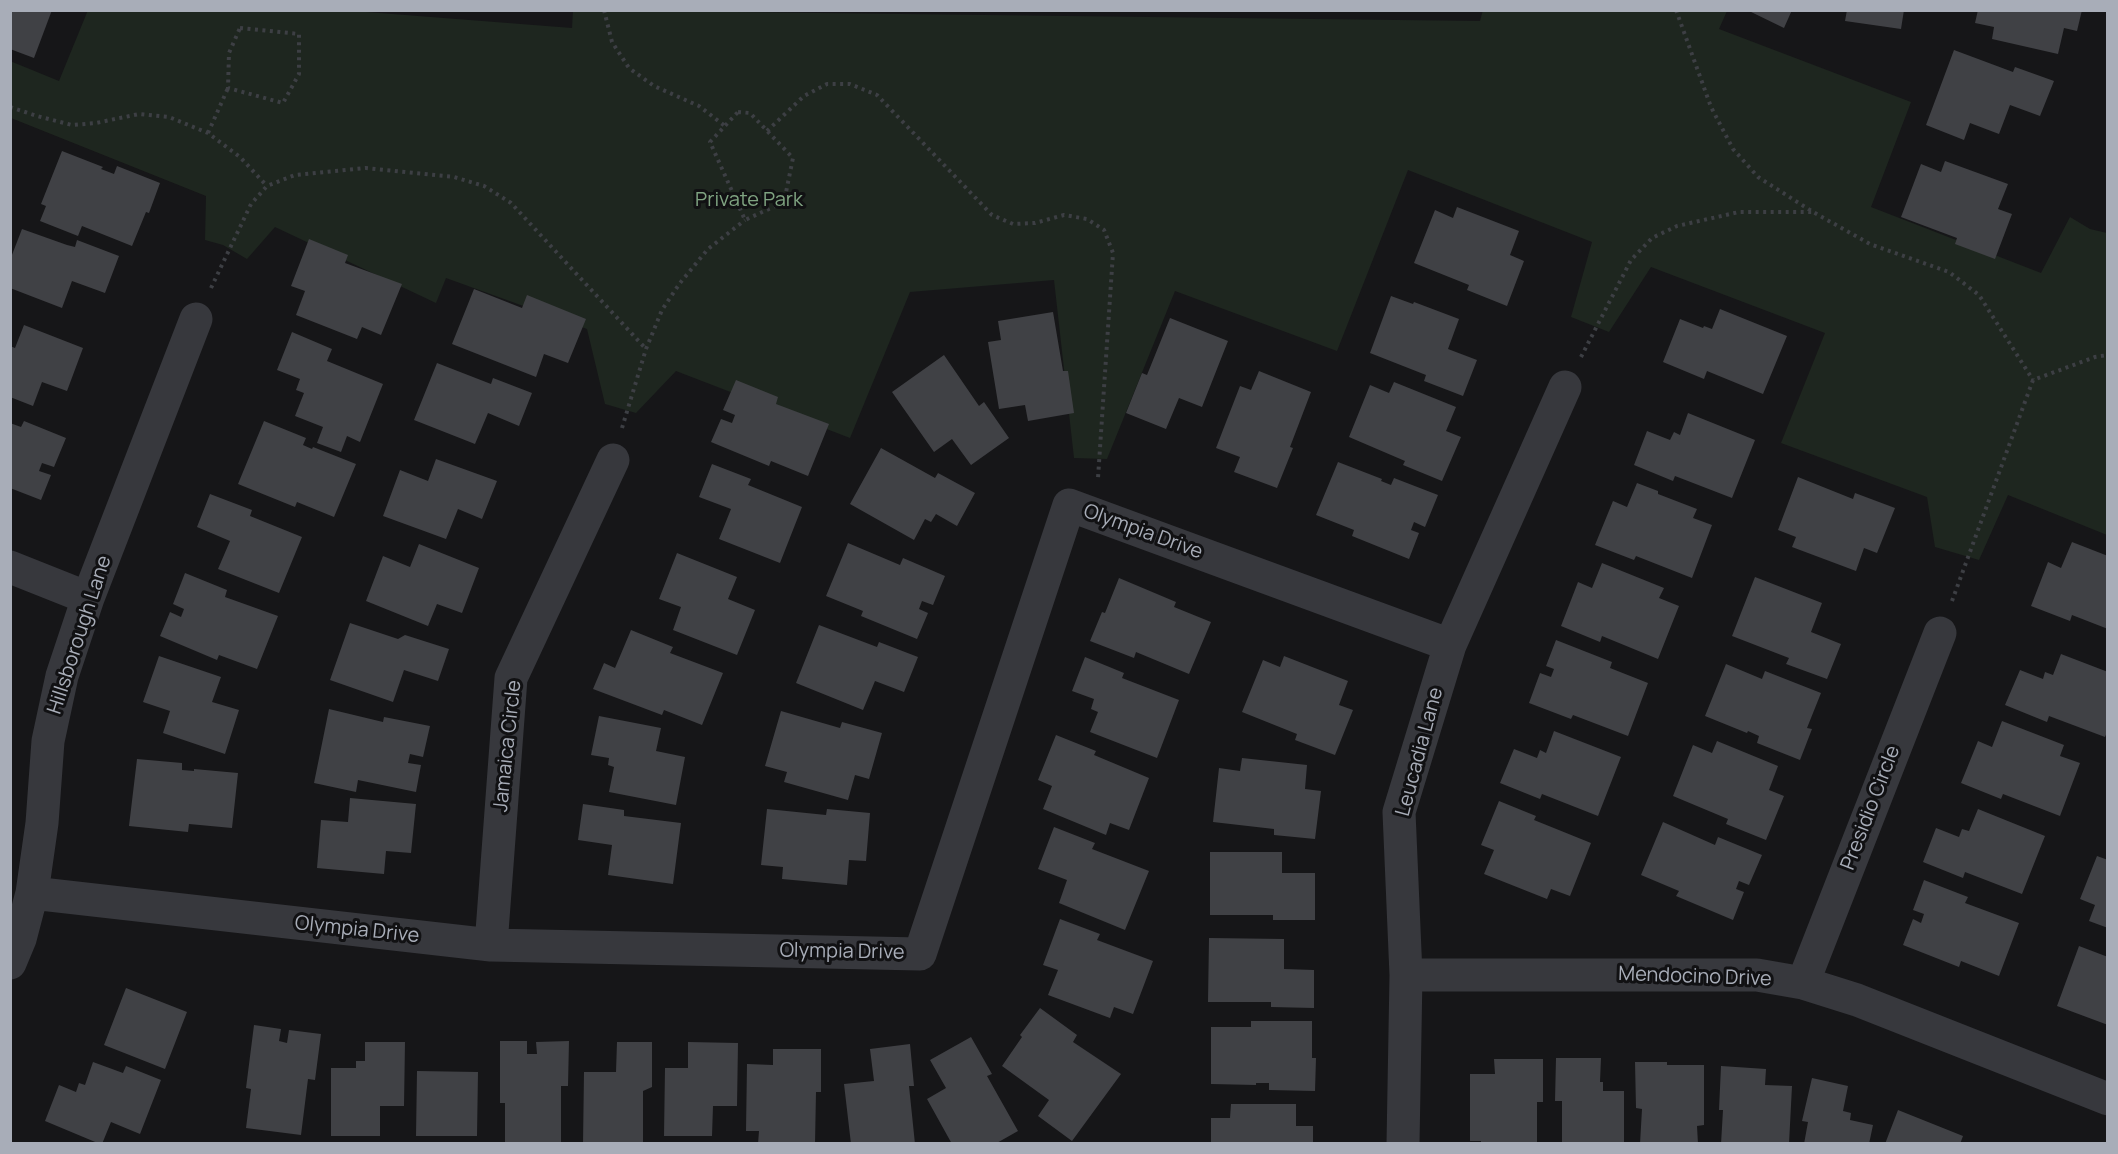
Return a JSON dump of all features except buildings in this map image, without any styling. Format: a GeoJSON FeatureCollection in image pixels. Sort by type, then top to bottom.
{"type":"FeatureCollection","features":[{"type":"Feature","properties":{"kind":"street","name":"Hillsborough Lane"},"geometry":{"type":"LineString","coordinates":[[10,963],[20,939],[32,893],[42,823],[48,741],[63,676],[88,598],[196,318]]}},
{"type":"Feature","properties":{"kind":"street","name":"Leucadia Lane"},"geometry":{"type":"LineString","coordinates":[[1403,1143],[1406,975],[1399,812],[1450,645],[1565,387]]}},
{"type":"Feature","properties":{"kind":"street","name":"Jamaica Circle"},"geometry":{"type":"LineString","coordinates":[[491,945],[512,678],[613,460]]}},
{"type":"Feature","properties":{"kind":"street","name":"Olympia Drive"},"geometry":{"type":"LineString","coordinates":[[32,893],[491,945],[920,954],[1068,505],[1450,645]]}},
{"type":"Feature","properties":{"kind":"street"},"geometry":{"type":"LineString","coordinates":[[10,567],[88,598]]}},
{"type":"Feature","properties":{"kind":"street","name":"Presidio Circle"},"geometry":{"type":"LineString","coordinates":[[1803,983],[1940,633]]}},
{"type":"Feature","properties":{"kind":"street","name":"Mendocino Drive"},"geometry":{"type":"LineString","coordinates":[[1406,975],[1757,975],[1803,983],[1857,1000],[2108,1099]]}},
{"type":"Feature","properties":{"kind":"path"},"geometry":{"type":"LineString","coordinates":[[604,10],[612,42],[629,68],[654,86],[699,106],[725,126]]}},
{"type":"Feature","properties":{"kind":"path"},"geometry":{"type":"LineString","coordinates":[[1676,10],[1712,107],[1733,149],[1758,177],[1813,212],[1870,244],[1949,272],[1979,295],[2033,380]]}},
{"type":"Feature","properties":{"kind":"path"},"geometry":{"type":"LineString","coordinates":[[208,133],[228,88],[229,53],[240,28],[299,34],[299,74],[283,104],[228,88]]}},
{"type":"Feature","properties":{"kind":"path"},"geometry":{"type":"LineString","coordinates":[[767,131],[804,96],[827,84],[850,84],[877,95],[992,215],[1013,224],[1035,223],[1064,215],[1087,219],[1104,230],[1113,253],[1095,515]]}},
{"type":"Feature","properties":{"kind":"path"},"geometry":{"type":"LineString","coordinates":[[10,107],[72,125],[96,123],[139,114],[169,117],[208,133],[240,157],[267,186]]}},
{"type":"Feature","properties":{"kind":"path"},"geometry":{"type":"LineString","coordinates":[[613,460],[646,349],[662,310],[680,283],[708,249],[745,220],[784,202],[793,158],[750,113],[738,112],[710,142],[745,220]]}},
{"type":"Feature","properties":{"kind":"path"},"geometry":{"type":"LineString","coordinates":[[196,318],[251,204],[267,186],[295,175],[366,168],[454,177],[484,186],[511,203],[646,349]]}},
{"type":"Feature","properties":{"kind":"path"},"geometry":{"type":"LineString","coordinates":[[1565,387],[1631,260],[1652,238],[1677,226],[1739,212],[1813,212]]}},
{"type":"Feature","properties":{"kind":"path"},"geometry":{"type":"LineString","coordinates":[[1940,633],[2033,380],[2095,357],[2108,355]]}},
{"type":"Feature","properties":{"kind":"green space","name":"Private Park"},"geometry":{"type":"Polygon","coordinates":[[[88,10],[341,10],[572,28],[573,10],[1480,21],[1483,10],[1727,11],[1719,29],[1911,102],[1871,207],[2041,273],[2070,217],[2090,229],[2107,233],[2107,535],[2008,495],[1979,560],[1935,547],[1927,497],[1781,443],[1825,333],[1651,267],[1609,332],[1571,317],[1592,242],[1408,170],[1337,351],[1175,291],[1107,459],[1074,458],[1054,280],[910,292],[850,438],[676,371],[636,413],[605,404],[587,329],[446,278],[436,303],[275,227],[247,259],[223,245],[205,240],[206,196],[11,118],[10,61],[59,81],[88,10]]]}}]}
